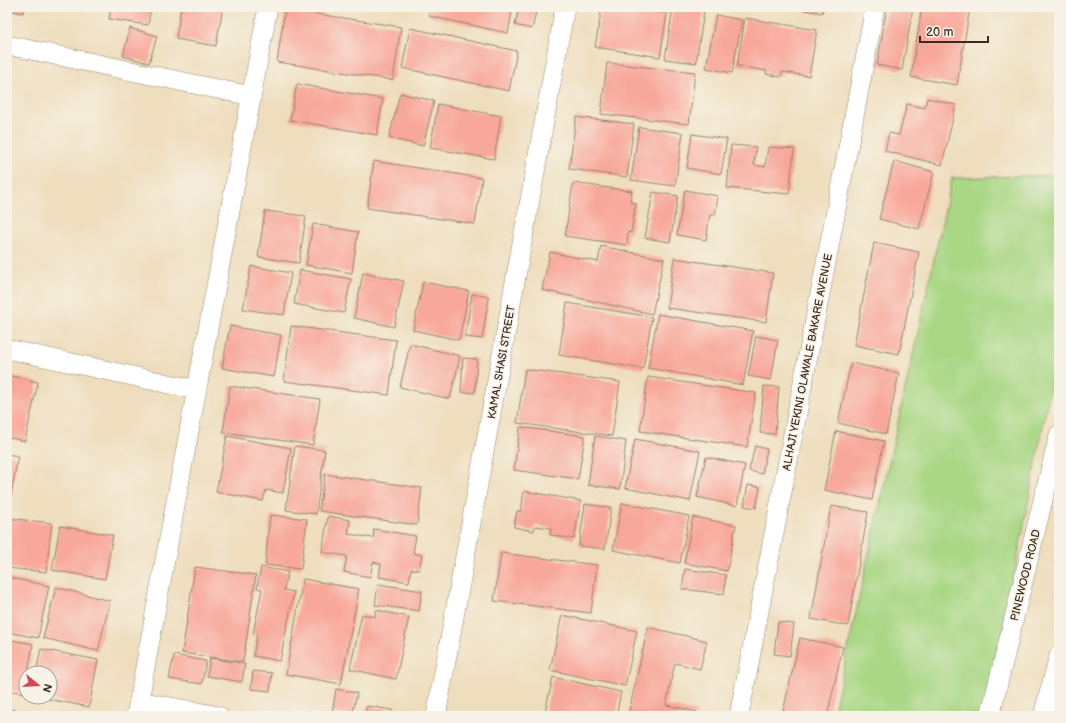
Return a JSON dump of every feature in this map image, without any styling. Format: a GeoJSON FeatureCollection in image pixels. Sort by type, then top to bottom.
{"type":"FeatureCollection","features":[{"type":"Feature","properties":{"kind":"street"},"geometry":{"type":"LineString","coordinates":[[219,716],[138,708],[268,7]]}},
{"type":"Feature","properties":{"kind":"street","name":"KAMAL SHASI STREET"},"geometry":{"type":"LineString","coordinates":[[436,716],[566,7]]}},
{"type":"Feature","properties":{"kind":"street","name":"ALHAJI YEKINI OLAWALE BAKARE AVENUE"},"geometry":{"type":"LineString","coordinates":[[739,716],[875,7]]}},
{"type":"Feature","properties":{"kind":"street"},"geometry":{"type":"LineString","coordinates":[[7,45],[251,96]]}},
{"type":"Feature","properties":{"kind":"street"},"geometry":{"type":"LineString","coordinates":[[7,349],[197,390]]}},
{"type":"Feature","properties":{"kind":"street","name":"PINEWOOD ROAD"},"geometry":{"type":"LineString","coordinates":[[990,716],[1059,435]]}},
{"type":"Feature","properties":{"kind":"street"},"geometry":{"type":"LineString","coordinates":[[1043,716],[1058,665]]}},
{"type":"Feature","properties":{"kind":"green space"},"geometry":{"type":"Polygon","coordinates":[[[1059,175],[1059,342],[987,716],[833,716],[952,178],[1059,175]]]}},
{"type":"Feature","properties":{"kind":"building"},"geometry":{"type":"Polygon","coordinates":[[[7,7],[24,7],[23,13],[7,10],[7,7]]]}},
{"type":"Feature","properties":{"kind":"building"},"geometry":{"type":"Polygon","coordinates":[[[111,7],[151,7],[148,25],[109,19],[111,7]]]}},
{"type":"Feature","properties":{"kind":"building"},"geometry":{"type":"Polygon","coordinates":[[[181,7],[223,7],[216,46],[176,39],[181,7]]]}},
{"type":"Feature","properties":{"kind":"building"},"geometry":{"type":"Polygon","coordinates":[[[431,7],[513,7],[508,33],[429,16],[431,7]]]}},
{"type":"Feature","properties":{"kind":"building"},"geometry":{"type":"Polygon","coordinates":[[[519,7],[537,7],[532,29],[515,25],[519,7]]]}},
{"type":"Feature","properties":{"kind":"building"},"geometry":{"type":"Polygon","coordinates":[[[602,7],[627,7],[667,13],[660,57],[595,47],[602,7]]]}},
{"type":"Feature","properties":{"kind":"building"},"geometry":{"type":"Polygon","coordinates":[[[673,7],[704,11],[696,63],[665,59],[673,7]]]}},
{"type":"Feature","properties":{"kind":"building"},"geometry":{"type":"Polygon","coordinates":[[[786,7],[823,7],[822,13],[786,7]]]}},
{"type":"Feature","properties":{"kind":"building"},"geometry":{"type":"Polygon","coordinates":[[[887,7],[913,7],[902,70],[877,65],[887,7]]]}},
{"type":"Feature","properties":{"kind":"building"},"geometry":{"type":"Polygon","coordinates":[[[922,7],[970,7],[957,85],[911,77],[922,7]]]}},
{"type":"Feature","properties":{"kind":"building"},"geometry":{"type":"Polygon","coordinates":[[[285,9],[401,27],[393,80],[277,62],[285,9]]]}},
{"type":"Feature","properties":{"kind":"building"},"geometry":{"type":"Polygon","coordinates":[[[716,15],[742,20],[732,73],[706,68],[716,15]]]}},
{"type":"Feature","properties":{"kind":"building"},"geometry":{"type":"Polygon","coordinates":[[[745,18],[817,30],[809,76],[782,72],[781,77],[766,74],[767,71],[737,66],[745,18]]]}},
{"type":"Feature","properties":{"kind":"building"},"geometry":{"type":"Polygon","coordinates":[[[130,28],[157,36],[149,63],[123,56],[130,28]]]}},
{"type":"Feature","properties":{"kind":"building"},"geometry":{"type":"Polygon","coordinates":[[[410,28],[517,51],[509,91],[402,68],[410,28]]]}},
{"type":"Feature","properties":{"kind":"building"},"geometry":{"type":"Polygon","coordinates":[[[607,63],[695,72],[689,124],[601,114],[607,63]]]}},
{"type":"Feature","properties":{"kind":"building"},"geometry":{"type":"Polygon","coordinates":[[[297,84],[383,99],[377,135],[290,120],[297,84]]]}},
{"type":"Feature","properties":{"kind":"building"},"geometry":{"type":"Polygon","coordinates":[[[400,93],[434,101],[423,146],[389,138],[400,93]]]}},
{"type":"Feature","properties":{"kind":"building"},"geometry":{"type":"Polygon","coordinates":[[[927,98],[956,105],[942,165],[885,151],[889,133],[899,135],[907,104],[925,108],[927,98]]]}},
{"type":"Feature","properties":{"kind":"building"},"geometry":{"type":"Polygon","coordinates":[[[438,104],[501,116],[494,159],[430,148],[438,104]]]}},
{"type":"Feature","properties":{"kind":"building"},"geometry":{"type":"Polygon","coordinates":[[[576,117],[634,124],[627,177],[569,169],[576,117]]]}},
{"type":"Feature","properties":{"kind":"building"},"geometry":{"type":"Polygon","coordinates":[[[639,127],[683,133],[675,186],[631,180],[639,127]]]}},
{"type":"Feature","properties":{"kind":"building"},"geometry":{"type":"Polygon","coordinates":[[[692,134],[727,139],[721,174],[687,168],[692,134]]]}},
{"type":"Feature","properties":{"kind":"building"},"geometry":{"type":"Polygon","coordinates":[[[731,145],[756,147],[754,165],[765,167],[768,147],[794,149],[789,194],[727,188],[731,145]]]}},
{"type":"Feature","properties":{"kind":"building"},"geometry":{"type":"Polygon","coordinates":[[[374,161],[482,178],[475,224],[367,208],[374,161]]]}},
{"type":"Feature","properties":{"kind":"building"},"geometry":{"type":"Polygon","coordinates":[[[894,161],[934,172],[919,229],[879,219],[894,161]]]}},
{"type":"Feature","properties":{"kind":"building"},"geometry":{"type":"Polygon","coordinates":[[[573,183],[632,191],[630,202],[636,203],[631,233],[628,232],[627,245],[565,236],[573,183]]]}},
{"type":"Feature","properties":{"kind":"building"},"geometry":{"type":"Polygon","coordinates":[[[685,190],[718,196],[715,215],[710,215],[706,240],[677,235],[685,190]]]}},
{"type":"Feature","properties":{"kind":"building"},"geometry":{"type":"Polygon","coordinates":[[[653,192],[678,196],[670,242],[645,238],[653,192]]]}},
{"type":"Feature","properties":{"kind":"building"},"geometry":{"type":"Polygon","coordinates":[[[265,211],[306,216],[299,263],[258,257],[265,211]]]}},
{"type":"Feature","properties":{"kind":"building"},"geometry":{"type":"Polygon","coordinates":[[[313,224],[358,232],[352,273],[306,265],[313,224]]]}},
{"type":"Feature","properties":{"kind":"building"},"geometry":{"type":"Polygon","coordinates":[[[874,243],[919,252],[899,354],[854,345],[874,243]]]}},
{"type":"Feature","properties":{"kind":"building"},"geometry":{"type":"Polygon","coordinates":[[[601,246],[664,259],[652,314],[542,290],[550,252],[598,262],[601,246]]]}},
{"type":"Feature","properties":{"kind":"building"},"geometry":{"type":"Polygon","coordinates":[[[674,258],[773,273],[766,322],[667,308],[674,258]]]}},
{"type":"Feature","properties":{"kind":"building"},"geometry":{"type":"Polygon","coordinates":[[[251,266],[291,273],[284,315],[243,309],[251,266]]]}},
{"type":"Feature","properties":{"kind":"building"},"geometry":{"type":"Polygon","coordinates":[[[300,270],[351,279],[344,313],[294,304],[300,270]]]}},
{"type":"Feature","properties":{"kind":"building"},"geometry":{"type":"Polygon","coordinates":[[[363,273],[404,281],[394,327],[354,318],[363,273]]]}},
{"type":"Feature","properties":{"kind":"building"},"geometry":{"type":"Polygon","coordinates":[[[423,282],[469,291],[459,340],[413,330],[423,282]]]}},
{"type":"Feature","properties":{"kind":"building"},"geometry":{"type":"Polygon","coordinates":[[[472,294],[489,297],[482,339],[465,337],[472,294]]]}},
{"type":"Feature","properties":{"kind":"building"},"geometry":{"type":"Polygon","coordinates":[[[567,303],[652,317],[643,369],[559,355],[567,303]]]}},
{"type":"Feature","properties":{"kind":"building"},"geometry":{"type":"Polygon","coordinates":[[[658,314],[753,331],[743,385],[648,368],[658,314]]]}},
{"type":"Feature","properties":{"kind":"building"},"geometry":{"type":"Polygon","coordinates":[[[230,326],[281,335],[274,377],[222,368],[230,326]]]}},
{"type":"Feature","properties":{"kind":"building"},"geometry":{"type":"Polygon","coordinates":[[[291,326],[396,340],[389,395],[284,381],[291,326]]]}},
{"type":"Feature","properties":{"kind":"building"},"geometry":{"type":"Polygon","coordinates":[[[756,336],[778,340],[771,380],[748,376],[756,336]]]}},
{"type":"Feature","properties":{"kind":"building"},"geometry":{"type":"Polygon","coordinates":[[[410,344],[460,356],[450,399],[400,387],[410,344]]]}},
{"type":"Feature","properties":{"kind":"building"},"geometry":{"type":"Polygon","coordinates":[[[463,358],[477,359],[475,393],[461,392],[463,358]]]}},
{"type":"Feature","properties":{"kind":"building"},"geometry":{"type":"Polygon","coordinates":[[[851,363],[899,373],[886,434],[838,423],[851,363]]]}},
{"type":"Feature","properties":{"kind":"building"},"geometry":{"type":"Polygon","coordinates":[[[525,369],[620,382],[612,436],[517,423],[525,369]]]}},
{"type":"Feature","properties":{"kind":"building"},"geometry":{"type":"Polygon","coordinates":[[[7,375],[38,382],[25,441],[7,437],[7,375]]]}},
{"type":"Feature","properties":{"kind":"building"},"geometry":{"type":"Polygon","coordinates":[[[648,377],[756,393],[747,447],[640,431],[648,377]]]}},
{"type":"Feature","properties":{"kind":"building"},"geometry":{"type":"Polygon","coordinates":[[[230,386],[320,399],[313,445],[223,432],[230,386]]]}},
{"type":"Feature","properties":{"kind":"building"},"geometry":{"type":"Polygon","coordinates":[[[764,386],[779,387],[775,434],[760,433],[764,386]]]}},
{"type":"Feature","properties":{"kind":"building"},"geometry":{"type":"Polygon","coordinates":[[[520,427],[585,436],[578,479],[514,470],[520,427]]]}},
{"type":"Feature","properties":{"kind":"building"},"geometry":{"type":"Polygon","coordinates":[[[836,431],[884,441],[872,500],[824,490],[836,431]]]}},
{"type":"Feature","properties":{"kind":"building"},"geometry":{"type":"Polygon","coordinates":[[[227,436],[291,448],[283,493],[266,490],[263,501],[216,492],[227,436]]]}},
{"type":"Feature","properties":{"kind":"building"},"geometry":{"type":"Polygon","coordinates":[[[595,436],[626,441],[620,489],[588,485],[595,436]]]}},
{"type":"Feature","properties":{"kind":"building"},"geometry":{"type":"Polygon","coordinates":[[[635,439],[700,451],[690,501],[625,488],[635,439]]]}},
{"type":"Feature","properties":{"kind":"building"},"geometry":{"type":"Polygon","coordinates":[[[295,446],[325,450],[316,514],[286,510],[295,446]]]}},
{"type":"Feature","properties":{"kind":"building"},"geometry":{"type":"Polygon","coordinates":[[[755,446],[767,449],[762,474],[749,471],[755,446]]]}},
{"type":"Feature","properties":{"kind":"building"},"geometry":{"type":"Polygon","coordinates":[[[7,454],[18,456],[8,513],[7,513],[7,454]]]}},
{"type":"Feature","properties":{"kind":"building"},"geometry":{"type":"Polygon","coordinates":[[[706,457],[745,465],[737,506],[697,497],[706,457]]]}},
{"type":"Feature","properties":{"kind":"building"},"geometry":{"type":"Polygon","coordinates":[[[325,474],[422,488],[417,525],[319,511],[325,474]]]}},
{"type":"Feature","properties":{"kind":"building"},"geometry":{"type":"Polygon","coordinates":[[[748,485],[760,487],[756,508],[744,506],[748,485]]]}},
{"type":"Feature","properties":{"kind":"building"},"geometry":{"type":"Polygon","coordinates":[[[524,491],[581,501],[574,539],[550,535],[551,528],[535,526],[534,531],[514,527],[517,511],[521,511],[524,491]]]}},
{"type":"Feature","properties":{"kind":"building"},"geometry":{"type":"Polygon","coordinates":[[[622,503],[689,516],[680,563],[613,550],[622,503]]]}},
{"type":"Feature","properties":{"kind":"building"},"geometry":{"type":"Polygon","coordinates":[[[585,504],[611,508],[605,549],[579,546],[585,504]]]}},
{"type":"Feature","properties":{"kind":"building"},"geometry":{"type":"Polygon","coordinates":[[[831,506],[868,512],[848,626],[811,619],[831,506]]]}},
{"type":"Feature","properties":{"kind":"building"},"geometry":{"type":"Polygon","coordinates":[[[270,515],[307,519],[301,569],[265,565],[270,515]]]}},
{"type":"Feature","properties":{"kind":"building"},"geometry":{"type":"Polygon","coordinates":[[[328,516],[350,520],[348,534],[373,538],[374,529],[416,536],[413,553],[422,555],[419,570],[411,569],[409,582],[379,577],[381,564],[373,562],[370,577],[344,572],[347,556],[322,552],[328,516]]]}},
{"type":"Feature","properties":{"kind":"building"},"geometry":{"type":"Polygon","coordinates":[[[693,517],[736,525],[727,571],[684,563],[693,517]]]}},
{"type":"Feature","properties":{"kind":"building"},"geometry":{"type":"Polygon","coordinates":[[[7,518],[52,523],[46,572],[7,568],[7,518]]]}},
{"type":"Feature","properties":{"kind":"building"},"geometry":{"type":"Polygon","coordinates":[[[60,526],[113,535],[105,579],[52,570],[60,526]]]}},
{"type":"Feature","properties":{"kind":"building"},"geometry":{"type":"Polygon","coordinates":[[[501,553],[597,565],[591,613],[494,601],[501,553]]]}},
{"type":"Feature","properties":{"kind":"building"},"geometry":{"type":"Polygon","coordinates":[[[195,567],[256,575],[243,662],[182,653],[195,567]]]}},
{"type":"Feature","properties":{"kind":"building"},"geometry":{"type":"Polygon","coordinates":[[[261,567],[288,572],[284,590],[294,592],[280,661],[253,656],[257,635],[253,634],[262,589],[257,588],[261,567]]]}},
{"type":"Feature","properties":{"kind":"building"},"geometry":{"type":"Polygon","coordinates":[[[685,569],[726,575],[724,594],[682,589],[685,569]]]}},
{"type":"Feature","properties":{"kind":"building"},"geometry":{"type":"Polygon","coordinates":[[[7,577],[49,586],[38,638],[7,632],[7,577]]]}},
{"type":"Feature","properties":{"kind":"building"},"geometry":{"type":"Polygon","coordinates":[[[303,579],[359,589],[341,684],[286,674],[303,579]]]}},
{"type":"Feature","properties":{"kind":"building"},"geometry":{"type":"Polygon","coordinates":[[[378,584],[422,591],[419,611],[375,605],[378,584]]]}},
{"type":"Feature","properties":{"kind":"building"},"geometry":{"type":"Polygon","coordinates":[[[56,587],[110,601],[98,651],[43,638],[56,587]]]}},
{"type":"Feature","properties":{"kind":"building"},"geometry":{"type":"Polygon","coordinates":[[[376,610],[409,617],[396,679],[350,669],[362,614],[375,617],[376,610]]]}},
{"type":"Feature","properties":{"kind":"building"},"geometry":{"type":"Polygon","coordinates":[[[562,615],[637,631],[625,686],[550,670],[562,615]]]}},
{"type":"Feature","properties":{"kind":"building"},"geometry":{"type":"Polygon","coordinates":[[[778,622],[794,624],[790,656],[774,654],[778,622]]]}},
{"type":"Feature","properties":{"kind":"building"},"geometry":{"type":"Polygon","coordinates":[[[648,627],[707,641],[700,669],[675,663],[666,705],[697,712],[696,716],[628,716],[648,627]]]}},
{"type":"Feature","properties":{"kind":"building"},"geometry":{"type":"Polygon","coordinates":[[[800,638],[843,647],[827,716],[782,716],[800,638]]]}},
{"type":"Feature","properties":{"kind":"building"},"geometry":{"type":"Polygon","coordinates":[[[7,639],[33,644],[29,665],[18,665],[18,692],[7,690],[7,639]]]}},
{"type":"Feature","properties":{"kind":"building"},"geometry":{"type":"Polygon","coordinates":[[[41,649],[98,660],[89,707],[58,701],[58,665],[38,665],[41,649]]]}},
{"type":"Feature","properties":{"kind":"building"},"geometry":{"type":"Polygon","coordinates":[[[174,655],[206,661],[202,684],[169,679],[174,655]]]}},
{"type":"Feature","properties":{"kind":"building"},"geometry":{"type":"Polygon","coordinates":[[[210,658],[245,664],[242,682],[207,676],[210,658]]]}},
{"type":"Feature","properties":{"kind":"building"},"geometry":{"type":"Polygon","coordinates":[[[253,671],[272,673],[270,691],[251,689],[253,671]]]}},
{"type":"Feature","properties":{"kind":"building"},"geometry":{"type":"Polygon","coordinates":[[[553,677],[621,692],[616,716],[544,716],[553,677]]]}},
{"type":"Feature","properties":{"kind":"building"},"geometry":{"type":"Polygon","coordinates":[[[336,689],[357,693],[352,716],[332,713],[336,689]]]}},
{"type":"Feature","properties":{"kind":"building"},"geometry":{"type":"Polygon","coordinates":[[[367,706],[392,710],[391,716],[365,716],[367,706]]]}},
{"type":"Feature","properties":{"kind":"building"},"geometry":{"type":"Polygon","coordinates":[[[7,709],[29,712],[28,716],[7,716],[7,709]]]}}]}
